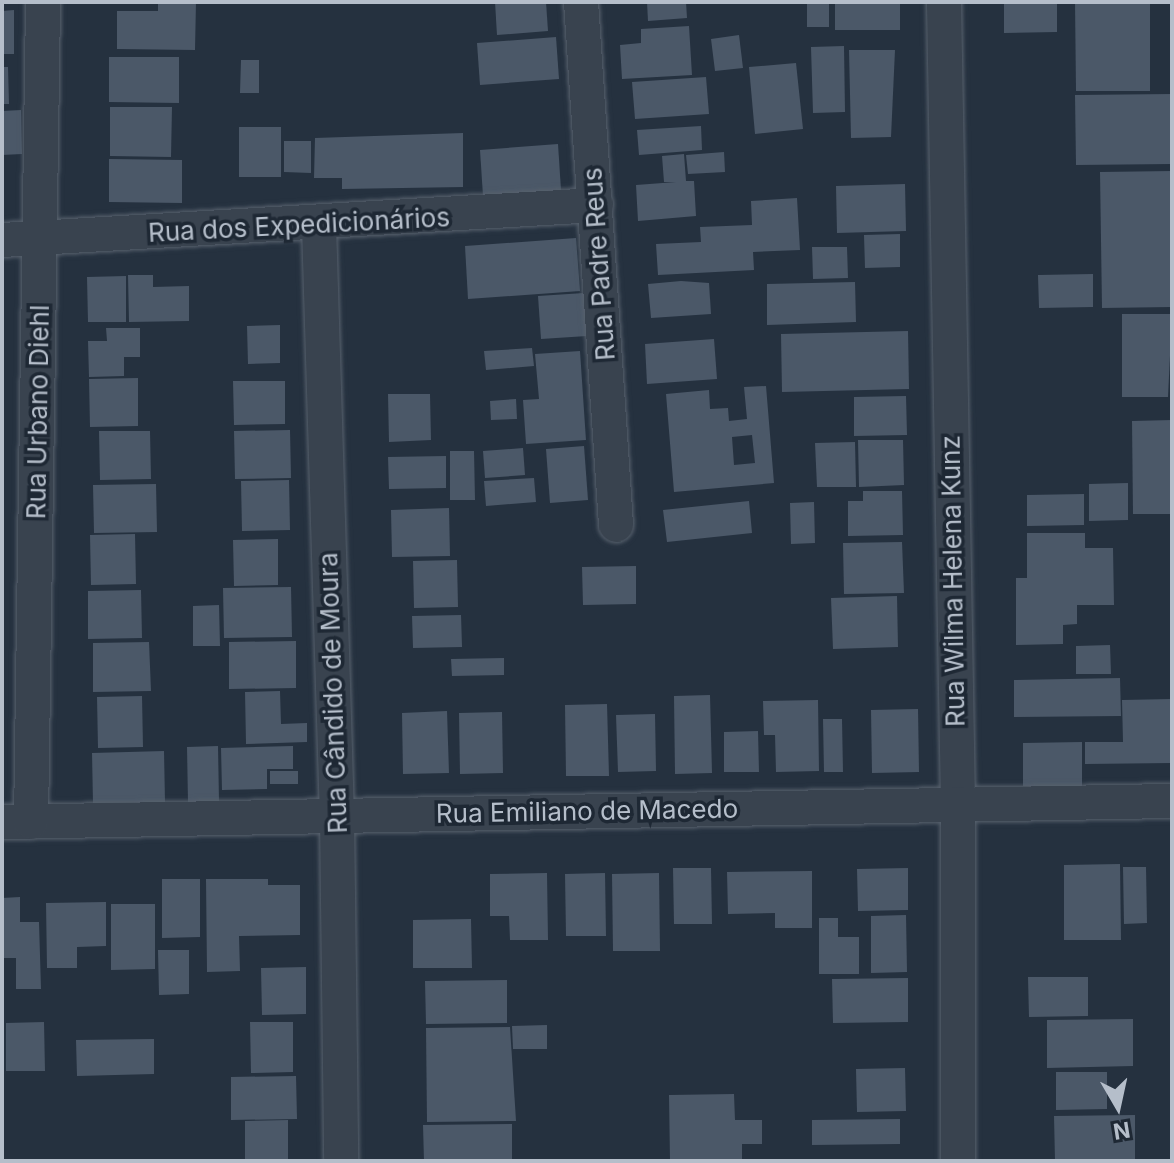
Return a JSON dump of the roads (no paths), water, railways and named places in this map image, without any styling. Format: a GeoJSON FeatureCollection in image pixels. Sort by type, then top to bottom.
{"type":"FeatureCollection","features":[{"type":"Feature","properties":{"kind":"street","name":"Rua Urbano Diehl"},"geometry":{"type":"LineString","coordinates":[[17,822],[41,240],[43,2]]}},
{"type":"Feature","properties":{"kind":"street","name":"Rua Padre Reus"},"geometry":{"type":"LineString","coordinates":[[581,2],[616,525]]}},
{"type":"Feature","properties":{"kind":"street","name":"Rua Wilma Helena Kunz"},"geometry":{"type":"LineString","coordinates":[[944,2],[958,804],[958,1161]]}},
{"type":"Feature","properties":{"kind":"street","name":"Rua dos Expedicionários"},"geometry":{"type":"LineString","coordinates":[[2,240],[319,225],[596,205]]}},
{"type":"Feature","properties":{"kind":"street","name":"Rua Cândido de Moura"},"geometry":{"type":"LineString","coordinates":[[319,225],[337,816],[341,1161]]}},
{"type":"Feature","properties":{"kind":"street","name":"Rua Emiliano de Macedo"},"geometry":{"type":"LineString","coordinates":[[17,822],[1172,801]]}}]}
